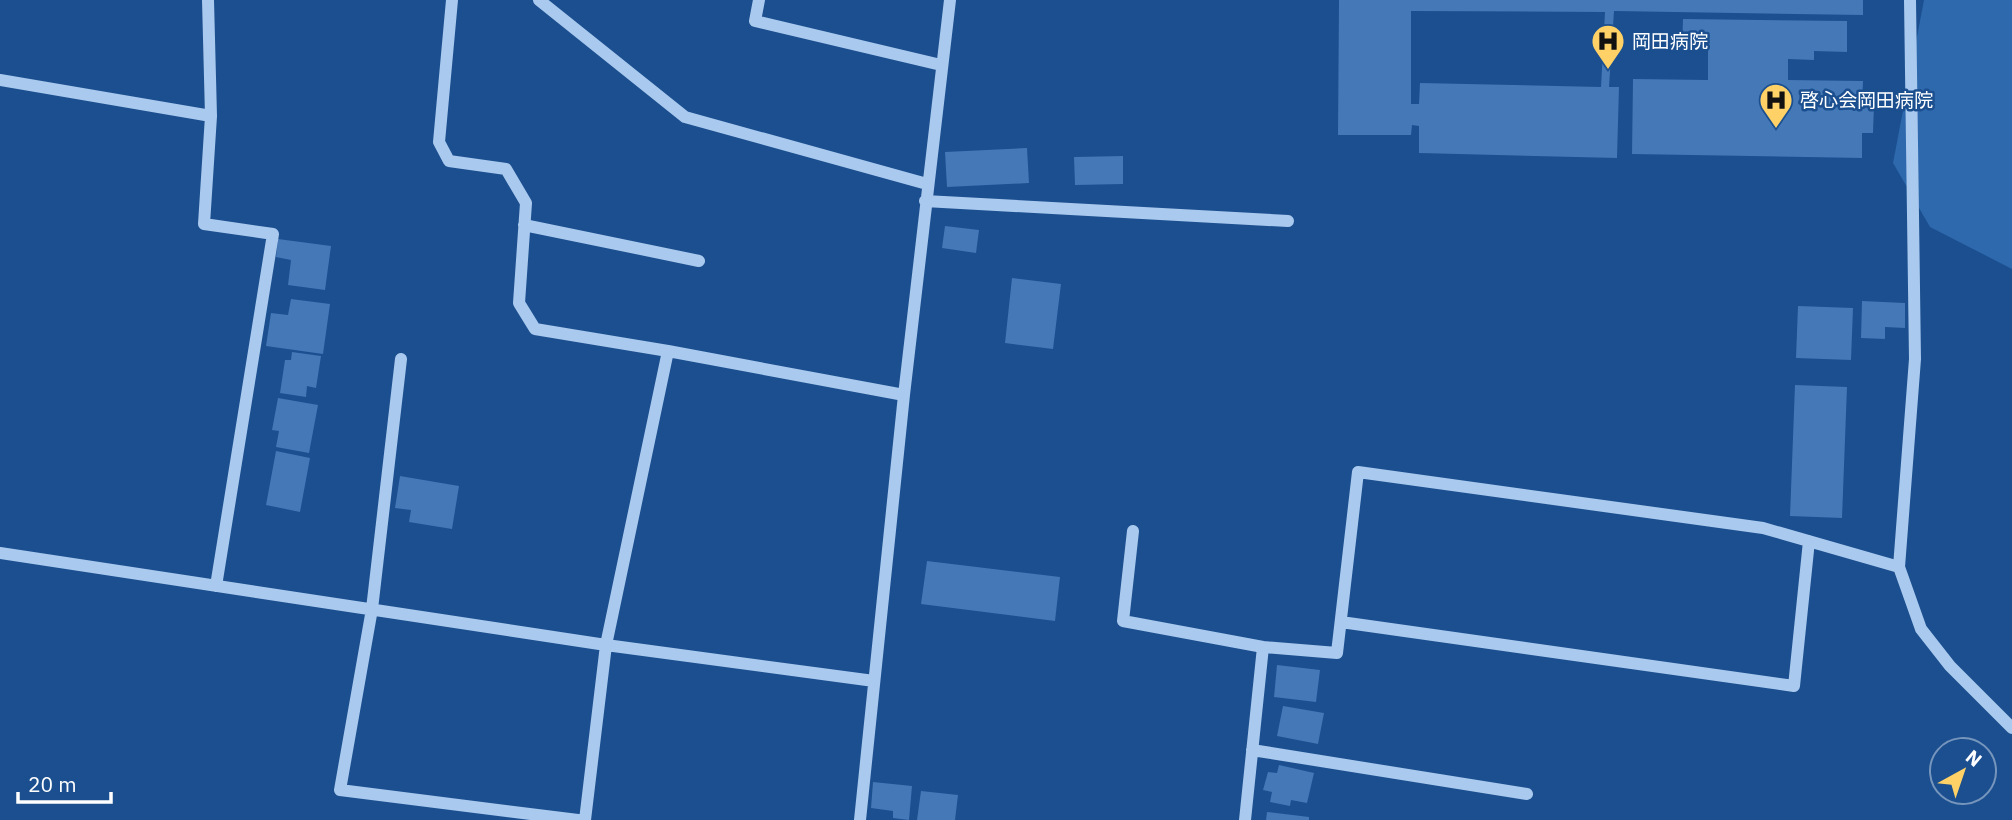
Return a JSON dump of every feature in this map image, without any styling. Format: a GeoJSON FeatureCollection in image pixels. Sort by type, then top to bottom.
{"type":"FeatureCollection","features":[{"type":"Feature","properties":{"kind":"lane"},"geometry":{"type":"LineString","coordinates":[[208,0],[211,116],[204,224],[273,234],[216,586]]}},
{"type":"Feature","properties":{"kind":"lane"},"geometry":{"type":"LineString","coordinates":[[452,0],[439,142],[449,161],[506,169],[526,203],[519,303],[535,329],[668,351],[904,396]]}},
{"type":"Feature","properties":{"kind":"lane"},"geometry":{"type":"LineString","coordinates":[[539,0],[685,117],[927,184]]}},
{"type":"Feature","properties":{"kind":"lane"},"geometry":{"type":"LineString","coordinates":[[759,0],[755,21],[941,65]]}},
{"type":"Feature","properties":{"kind":"lane"},"geometry":{"type":"LineString","coordinates":[[860,820],[925,201],[950,0]]}},
{"type":"Feature","properties":{"kind":"lane"},"geometry":{"type":"LineString","coordinates":[[1910,0],[1915,359],[1899,567],[1921,629],[1950,666],[2012,728]]}},
{"type":"Feature","properties":{"kind":"lane"},"geometry":{"type":"LineString","coordinates":[[0,80],[211,116]]}},
{"type":"Feature","properties":{"kind":"lane"},"geometry":{"type":"LineString","coordinates":[[925,201],[1288,221]]}},
{"type":"Feature","properties":{"kind":"lane"},"geometry":{"type":"LineString","coordinates":[[524,225],[699,261]]}},
{"type":"Feature","properties":{"kind":"lane"},"geometry":{"type":"LineString","coordinates":[[585,820],[606,645],[668,351]]}},
{"type":"Feature","properties":{"kind":"lane"},"geometry":{"type":"LineString","coordinates":[[401,359],[372,609],[340,790],[579,820]]}},
{"type":"Feature","properties":{"kind":"lane"},"geometry":{"type":"LineString","coordinates":[[1133,531],[1123,621],[1263,647],[1337,653],[1358,472],[1763,528],[1899,567]]}},
{"type":"Feature","properties":{"kind":"lane"},"geometry":{"type":"LineString","coordinates":[[1341,622],[1794,686],[1810,541]]}},
{"type":"Feature","properties":{"kind":"lane"},"geometry":{"type":"LineString","coordinates":[[0,553],[606,645],[874,681]]}},
{"type":"Feature","properties":{"kind":"lane"},"geometry":{"type":"LineString","coordinates":[[1245,820],[1263,647]]}},
{"type":"Feature","properties":{"kind":"lane"},"geometry":{"type":"LineString","coordinates":[[1252,750],[1527,794]]}},
{"type":"Feature","properties":{"kind":"shaded area"},"geometry":{"type":"Polygon","coordinates":[[[1924,0],[2012,0],[2012,269],[1930,227],[1893,163],[1924,0]]]}},
{"type":"Feature","properties":{"kind":"building"},"geometry":{"type":"Polygon","coordinates":[[[1339,0],[1863,0],[1863,15],[1614,11],[1609,87],[1619,87],[1617,158],[1419,153],[1419,126],[1412,125],[1411,135],[1338,135],[1339,0]],[[1411,11],[1411,104],[1419,104],[1420,83],[1601,87],[1605,12],[1411,11]]]}},
{"type":"Feature","properties":{"kind":"building"},"geometry":{"type":"Polygon","coordinates":[[[1683,19],[1847,21],[1847,52],[1814,51],[1814,60],[1788,59],[1788,80],[1863,81],[1862,105],[1874,105],[1873,133],[1862,133],[1862,158],[1632,154],[1633,79],[1708,80],[1708,48],[1682,47],[1683,19]]]}},
{"type":"Feature","properties":{"kind":"building"},"geometry":{"type":"Polygon","coordinates":[[[1027,148],[1029,183],[947,187],[945,152],[1027,148]]]}},
{"type":"Feature","properties":{"kind":"building"},"geometry":{"type":"Polygon","coordinates":[[[1123,156],[1123,184],[1075,185],[1074,157],[1123,156]]]}},
{"type":"Feature","properties":{"kind":"building"},"geometry":{"type":"Polygon","coordinates":[[[945,226],[979,230],[976,253],[942,248],[945,226]]]}},
{"type":"Feature","properties":{"kind":"building"},"geometry":{"type":"Polygon","coordinates":[[[278,239],[331,246],[325,290],[288,285],[291,260],[276,257],[278,239]]]}},
{"type":"Feature","properties":{"kind":"building"},"geometry":{"type":"Polygon","coordinates":[[[1012,278],[1061,284],[1053,349],[1005,343],[1012,278]]]}},
{"type":"Feature","properties":{"kind":"building"},"geometry":{"type":"Polygon","coordinates":[[[291,299],[330,304],[323,354],[266,346],[271,313],[288,315],[291,299]]]}},
{"type":"Feature","properties":{"kind":"building"},"geometry":{"type":"Polygon","coordinates":[[[1862,301],[1905,303],[1905,328],[1885,327],[1885,339],[1861,338],[1862,301]]]}},
{"type":"Feature","properties":{"kind":"building"},"geometry":{"type":"Polygon","coordinates":[[[1798,306],[1853,308],[1851,360],[1796,358],[1798,306]]]}},
{"type":"Feature","properties":{"kind":"building"},"geometry":{"type":"Polygon","coordinates":[[[292,352],[321,356],[316,388],[307,386],[306,397],[280,393],[285,360],[291,360],[292,352]]]}},
{"type":"Feature","properties":{"kind":"building"},"geometry":{"type":"Polygon","coordinates":[[[1795,385],[1847,387],[1842,518],[1790,516],[1795,385]]]}},
{"type":"Feature","properties":{"kind":"building"},"geometry":{"type":"Polygon","coordinates":[[[278,398],[318,405],[309,453],[276,447],[279,431],[272,430],[278,398]]]}},
{"type":"Feature","properties":{"kind":"building"},"geometry":{"type":"Polygon","coordinates":[[[276,451],[310,458],[300,512],[266,505],[276,451]]]}},
{"type":"Feature","properties":{"kind":"building"},"geometry":{"type":"Polygon","coordinates":[[[400,476],[459,486],[452,529],[409,522],[411,510],[395,508],[400,476]]]}},
{"type":"Feature","properties":{"kind":"building"},"geometry":{"type":"Polygon","coordinates":[[[927,561],[1060,577],[1055,621],[921,604],[927,561]]]}},
{"type":"Feature","properties":{"kind":"building"},"geometry":{"type":"Polygon","coordinates":[[[1277,665],[1320,670],[1316,702],[1274,697],[1277,665]]]}},
{"type":"Feature","properties":{"kind":"building"},"geometry":{"type":"Polygon","coordinates":[[[1283,706],[1324,713],[1318,744],[1277,736],[1283,706]]]}},
{"type":"Feature","properties":{"kind":"building"},"geometry":{"type":"Polygon","coordinates":[[[1279,765],[1314,773],[1307,803],[1291,800],[1290,806],[1270,802],[1272,792],[1263,790],[1268,772],[1277,773],[1279,765]]]}},
{"type":"Feature","properties":{"kind":"building"},"geometry":{"type":"Polygon","coordinates":[[[873,782],[912,786],[909,820],[893,818],[893,811],[871,808],[873,782]]]}},
{"type":"Feature","properties":{"kind":"building"},"geometry":{"type":"Polygon","coordinates":[[[921,791],[958,795],[955,820],[917,820],[921,791]]]}},
{"type":"Feature","properties":{"kind":"building"},"geometry":{"type":"Polygon","coordinates":[[[1267,812],[1309,817],[1309,820],[1266,820],[1267,812]]]}},
{"type":"Feature","properties":{"kind":"place","name":"岡田病院"},"geometry":{"type":"Point","coordinates":[1608,71]}},
{"type":"Feature","properties":{"kind":"place","name":"啓心会岡田病院"},"geometry":{"type":"Point","coordinates":[1776,130]}}]}
